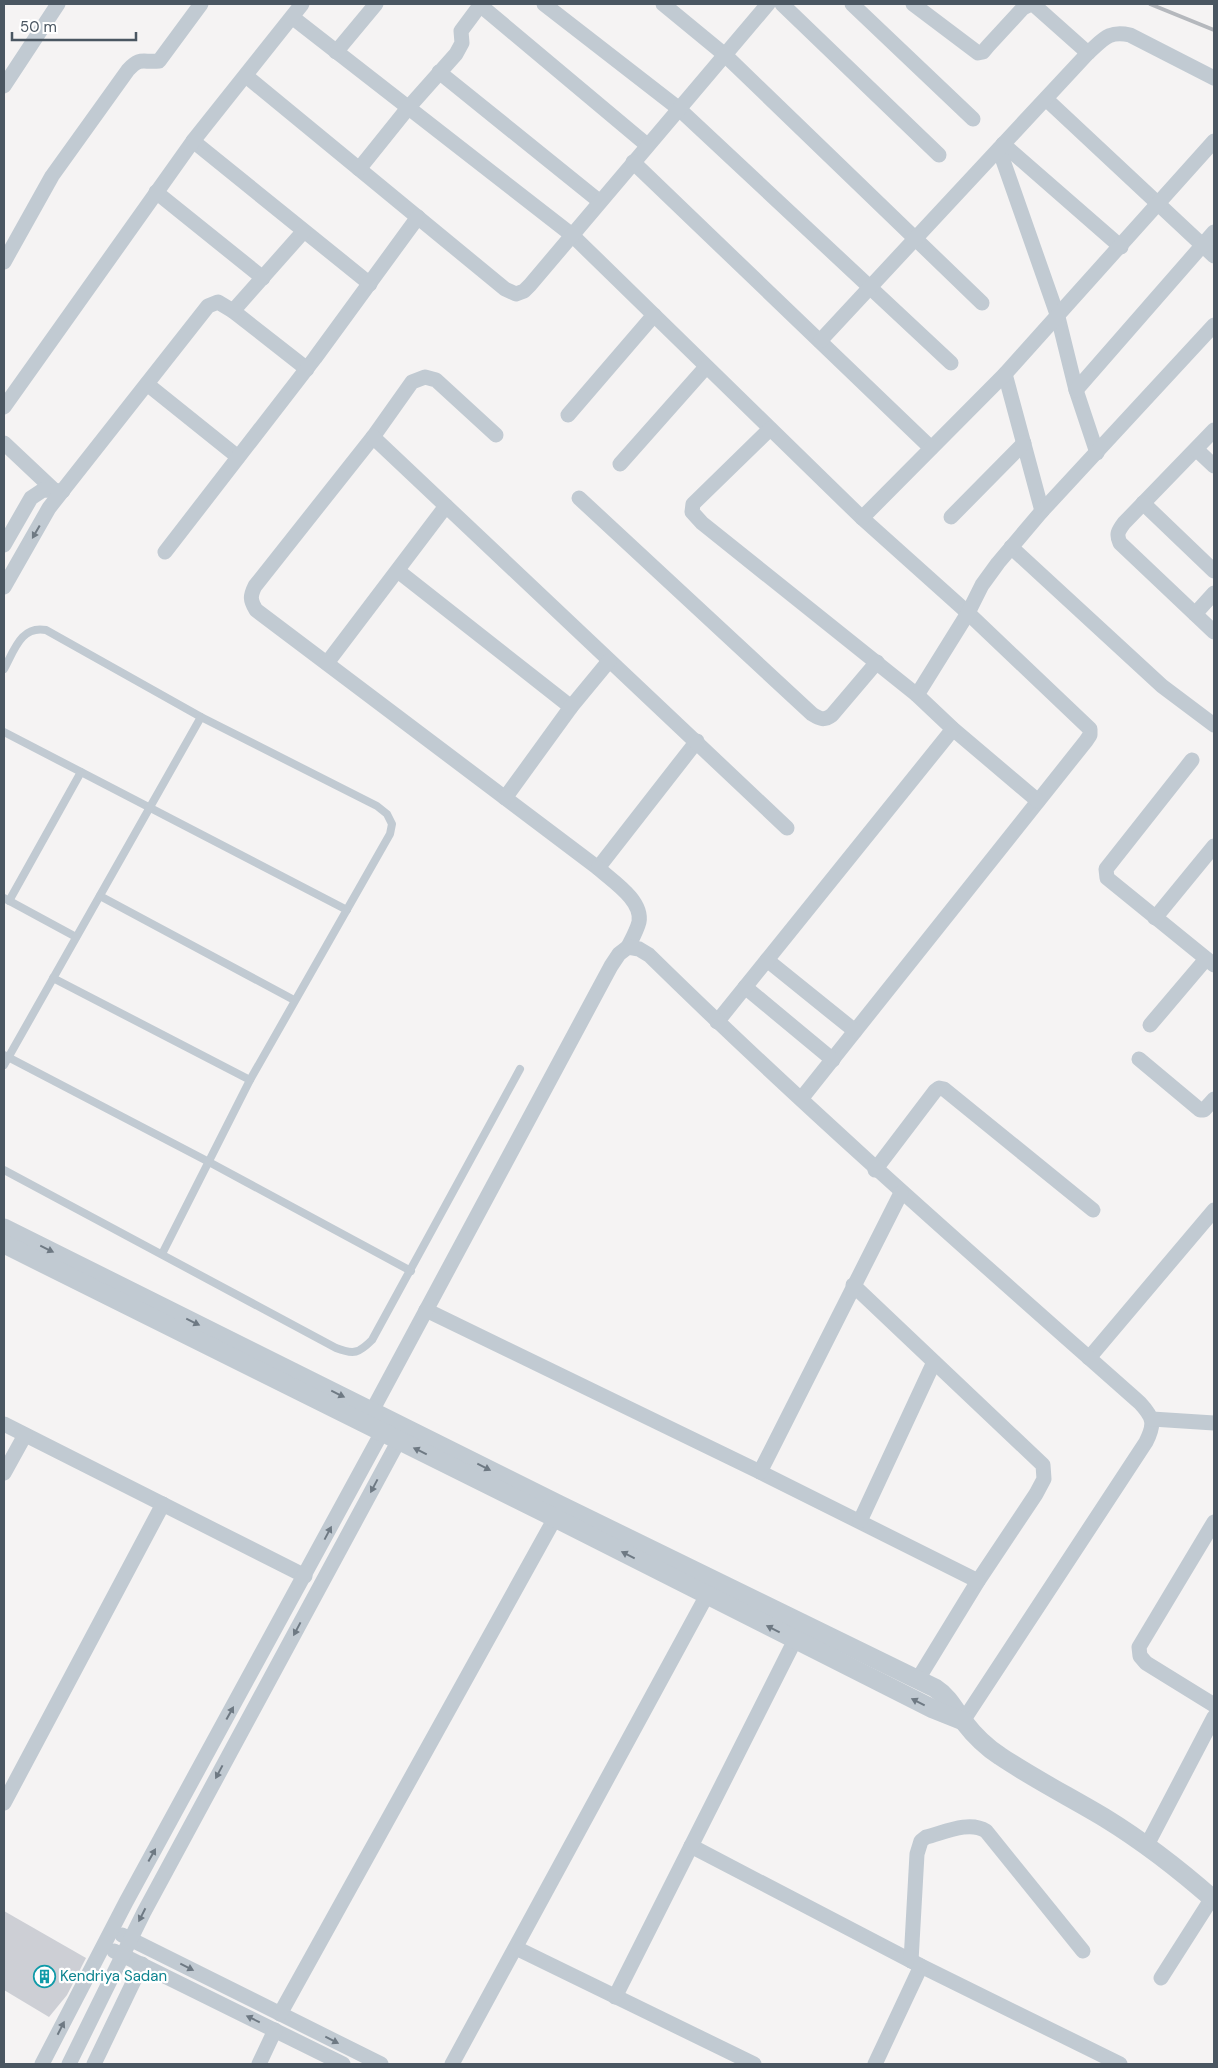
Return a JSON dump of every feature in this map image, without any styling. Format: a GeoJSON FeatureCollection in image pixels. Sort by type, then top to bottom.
{"type":"FeatureCollection","features":[{"type":"Feature","properties":{"kind":"street"},"geometry":{"type":"LineString","coordinates":[[4,86],[58,4]]}},
{"type":"Feature","properties":{"kind":"street"},"geometry":{"type":"LineString","coordinates":[[4,262],[52,176],[128,70],[134,63],[140,60],[159,61],[201,4]]}},
{"type":"Feature","properties":{"kind":"street"},"geometry":{"type":"LineString","coordinates":[[4,406],[192,141],[302,4]]}},
{"type":"Feature","properties":{"kind":"street"},"geometry":{"type":"LineString","coordinates":[[336,52],[376,4]]}},
{"type":"Feature","properties":{"kind":"street"},"geometry":{"type":"LineString","coordinates":[[544,4],[678,108],[951,363]]}},
{"type":"Feature","properties":{"kind":"street"},"geometry":{"type":"LineString","coordinates":[[663,4],[725,55],[982,303]]}},
{"type":"Feature","properties":{"kind":"street"},"geometry":{"type":"LineString","coordinates":[[246,76],[505,289],[516,294],[524,291],[530,285],[599,201],[768,4]]}},
{"type":"Feature","properties":{"kind":"street"},"geometry":{"type":"LineString","coordinates":[[782,4],[939,155]]}},
{"type":"Feature","properties":{"kind":"street"},"geometry":{"type":"LineString","coordinates":[[852,4],[972,119]]}},
{"type":"Feature","properties":{"kind":"street"},"geometry":{"type":"LineString","coordinates":[[913,4],[978,53],[983,52],[1023,8],[1028,5],[1034,6],[1088,53]]}},
{"type":"Feature","properties":{"kind":"street"},"geometry":{"type":"LineString","coordinates":[[359,169],[459,48],[462,43],[461,30],[481,5],[648,144]]}},
{"type":"Feature","properties":{"kind":"street"},"geometry":{"type":"LineString","coordinates":[[292,17],[572,235],[862,518],[968,613],[1090,729],[1090,734],[1086,741],[801,1099]]}},
{"type":"Feature","properties":{"kind":"street"},"geometry":{"type":"LineString","coordinates":[[820,341],[1088,53],[1109,35],[1118,32],[1130,35],[1214,78]]}},
{"type":"Feature","properties":{"kind":"street"},"geometry":{"type":"LineString","coordinates":[[439,72],[599,201]]}},
{"type":"Feature","properties":{"kind":"street"},"geometry":{"type":"LineString","coordinates":[[1046,99],[1159,202],[1214,256]]}},
{"type":"Feature","properties":{"kind":"street"},"geometry":{"type":"LineString","coordinates":[[862,518],[1006,374],[1121,247],[1214,140]]}},
{"type":"Feature","properties":{"kind":"street"},"geometry":{"type":"LineString","coordinates":[[192,141],[370,284]]}},
{"type":"Feature","properties":{"kind":"street"},"geometry":{"type":"LineString","coordinates":[[1001,147],[1121,247]]}},
{"type":"Feature","properties":{"kind":"street"},"geometry":{"type":"LineString","coordinates":[[1001,147],[1058,317],[1076,390],[1097,454]]}},
{"type":"Feature","properties":{"kind":"street"},"geometry":{"type":"LineString","coordinates":[[633,162],[931,448]]}},
{"type":"Feature","properties":{"kind":"street"},"geometry":{"type":"LineString","coordinates":[[156,192],[263,278]]}},
{"type":"Feature","properties":{"kind":"street"},"geometry":{"type":"LineString","coordinates":[[165,552],[307,368],[418,217]]}},
{"type":"Feature","properties":{"kind":"street"},"geometry":{"type":"LineString","coordinates":[[233,311],[303,232]]}},
{"type":"Feature","properties":{"kind":"street"},"geometry":{"type":"LineString","coordinates":[[1076,390],[1214,232]]}},
{"type":"Feature","properties":{"kind":"street"},"geometry":{"type":"LineString","coordinates":[[4,587],[59,491],[208,306],[218,302],[233,311],[307,368]]}},
{"type":"Feature","properties":{"kind":"street"},"geometry":{"type":"LineString","coordinates":[[568,416],[654,315]]}},
{"type":"Feature","properties":{"kind":"street"},"geometry":{"type":"LineString","coordinates":[[918,695],[968,613],[982,584],[1011,547],[1214,325]]}},
{"type":"Feature","properties":{"kind":"street"},"geometry":{"type":"LineString","coordinates":[[620,464],[706,367]]}},
{"type":"Feature","properties":{"kind":"street"},"geometry":{"type":"LineString","coordinates":[[1006,374],[1042,512]]}},
{"type":"Feature","properties":{"kind":"street"},"geometry":{"type":"LineString","coordinates":[[372,1411],[611,966],[619,954],[628,947],[639,921],[639,912],[630,897],[598,868],[256,610],[251,602],[251,594],[255,586],[373,437],[412,382],[424,377],[443,384],[496,435]]}},
{"type":"Feature","properties":{"kind":"street"},"geometry":{"type":"LineString","coordinates":[[147,384],[238,457]]}},
{"type":"Feature","properties":{"kind":"street"},"geometry":{"type":"LineString","coordinates":[[770,429],[693,504],[692,512],[702,523],[918,695],[953,729],[1038,801]]}},
{"type":"Feature","properties":{"kind":"street"},"geometry":{"type":"LineString","coordinates":[[1214,430],[1118,530],[1117,536],[1120,543],[1214,632]]}},
{"type":"Feature","properties":{"kind":"street"},"geometry":{"type":"LineString","coordinates":[[373,437],[787,828]]}},
{"type":"Feature","properties":{"kind":"street"},"geometry":{"type":"LineString","coordinates":[[4,443],[59,491]]}},
{"type":"Feature","properties":{"kind":"street"},"geometry":{"type":"LineString","coordinates":[[951,516],[1024,443]]}},
{"type":"Feature","properties":{"kind":"street"},"geometry":{"type":"LineString","coordinates":[[1196,450],[1214,466]]}},
{"type":"Feature","properties":{"kind":"street"},"geometry":{"type":"LineString","coordinates":[[4,545],[31,498],[43,490],[59,491]]}},
{"type":"Feature","properties":{"kind":"street"},"geometry":{"type":"LineString","coordinates":[[579,498],[812,714],[821,720],[827,719],[832,715],[877,662]]}},
{"type":"Feature","properties":{"kind":"street"},"geometry":{"type":"LineString","coordinates":[[1143,503],[1214,571]]}},
{"type":"Feature","properties":{"kind":"street"},"geometry":{"type":"LineString","coordinates":[[327,663],[446,506]]}},
{"type":"Feature","properties":{"kind":"street"},"geometry":{"type":"LineString","coordinates":[[1011,547],[1162,686],[1214,725]]}},
{"type":"Feature","properties":{"kind":"street"},"geometry":{"type":"LineString","coordinates":[[398,571],[571,707]]}},
{"type":"Feature","properties":{"kind":"street"},"geometry":{"type":"LineString","coordinates":[[1196,614],[1214,593]]}},
{"type":"Feature","properties":{"kind":"street"},"geometry":{"type":"LineString","coordinates":[[505,798],[571,707],[609,661]]}},
{"type":"Feature","properties":{"kind":"street"},"geometry":{"type":"LineString","coordinates":[[717,1022],[953,729]]}},
{"type":"Feature","properties":{"kind":"street"},"geometry":{"type":"LineString","coordinates":[[598,868],[697,741]]}},
{"type":"Feature","properties":{"kind":"street"},"geometry":{"type":"LineString","coordinates":[[1150,1025],[1210,962],[1107,878],[1106,869],[1192,760]]}},
{"type":"Feature","properties":{"kind":"street"},"geometry":{"type":"LineString","coordinates":[[1155,918],[1214,846]]}},
{"type":"Feature","properties":{"kind":"street"},"geometry":{"type":"LineString","coordinates":[[628,947],[639,948],[649,955],[717,1022],[876,1170],[1140,1404],[1152,1419],[1152,1430],[1146,1442],[963,1721]]}},
{"type":"Feature","properties":{"kind":"street"},"geometry":{"type":"LineString","coordinates":[[767,960],[855,1031]]}},
{"type":"Feature","properties":{"kind":"street"},"geometry":{"type":"LineString","coordinates":[[745,987],[833,1060]]}},
{"type":"Feature","properties":{"kind":"street"},"geometry":{"type":"LineString","coordinates":[[1139,1059],[1200,1110],[1204,1110],[1214,1099]]}},
{"type":"Feature","properties":{"kind":"street"},"geometry":{"type":"LineString","coordinates":[[876,1170],[939,1088],[944,1089],[1094,1210]]}},
{"type":"Feature","properties":{"kind":"street"},"geometry":{"type":"LineString","coordinates":[[760,1472],[901,1193]]}},
{"type":"Feature","properties":{"kind":"street"},"geometry":{"type":"LineString","coordinates":[[1089,1358],[1214,1210]]}},
{"type":"Feature","properties":{"kind":"street"},"geometry":{"type":"LineString","coordinates":[[4,1228],[372,1411],[394,1430],[555,1518],[707,1595],[918,1679],[944,1694],[955,1707],[963,1721],[999,1756],[1146,1845],[1213,1899],[1161,1978]]}},
{"type":"Feature","properties":{"kind":"street"},"geometry":{"type":"LineString","coordinates":[[4,1244],[394,1430],[799,1632],[933,1709],[963,1721]]}},
{"type":"Feature","properties":{"kind":"street"},"geometry":{"type":"LineString","coordinates":[[853,1286],[1031,1452],[1043,1466],[1044,1479],[1036,1494],[978,1581],[918,1679]]}},
{"type":"Feature","properties":{"kind":"street"},"geometry":{"type":"LineString","coordinates":[[426,1310],[860,1521],[978,1581]]}},
{"type":"Feature","properties":{"kind":"street"},"geometry":{"type":"LineString","coordinates":[[860,1521],[934,1362]]}},
{"type":"Feature","properties":{"kind":"street"},"geometry":{"type":"LineString","coordinates":[[1152,1419],[1214,1423]]}},
{"type":"Feature","properties":{"kind":"street"},"geometry":{"type":"LineString","coordinates":[[4,1424],[305,1576]]}},
{"type":"Feature","properties":{"kind":"street"},"geometry":{"type":"LineString","coordinates":[[42,2064],[112,1930],[305,1576],[394,1430]]}},
{"type":"Feature","properties":{"kind":"street"},"geometry":{"type":"LineString","coordinates":[[69,2064],[131,1939],[394,1430]]}},
{"type":"Feature","properties":{"kind":"street"},"geometry":{"type":"LineString","coordinates":[[4,1473],[25,1435]]}},
{"type":"Feature","properties":{"kind":"street"},"geometry":{"type":"LineString","coordinates":[[4,1803],[163,1504]]}},
{"type":"Feature","properties":{"kind":"street"},"geometry":{"type":"LineString","coordinates":[[280,2014],[555,1518]]}},
{"type":"Feature","properties":{"kind":"street"},"geometry":{"type":"LineString","coordinates":[[1214,1522],[1139,1647],[1140,1656],[1146,1663],[1214,1705]]}},
{"type":"Feature","properties":{"kind":"street"},"geometry":{"type":"LineString","coordinates":[[452,2064],[707,1595]]}},
{"type":"Feature","properties":{"kind":"street"},"geometry":{"type":"LineString","coordinates":[[615,1997],[799,1632]]}},
{"type":"Feature","properties":{"kind":"street"},"geometry":{"type":"LineString","coordinates":[[1146,1845],[1214,1717]]}},
{"type":"Feature","properties":{"kind":"street"},"geometry":{"type":"LineString","coordinates":[[875,2064],[916,1963],[917,1854],[921,1841],[926,1838],[975,1826],[986,1831],[1083,1951]]}},
{"type":"Feature","properties":{"kind":"street"},"geometry":{"type":"LineString","coordinates":[[691,1846],[916,1963],[1120,2064]]}},
{"type":"Feature","properties":{"kind":"street"},"geometry":{"type":"LineString","coordinates":[[112,1930],[381,2064]]}},
{"type":"Feature","properties":{"kind":"street"},"geometry":{"type":"LineString","coordinates":[[104,1947],[344,2064]]}},
{"type":"Feature","properties":{"kind":"street"},"geometry":{"type":"LineString","coordinates":[[516,1948],[754,2064]]}},
{"type":"Feature","properties":{"kind":"street"},"geometry":{"type":"LineString","coordinates":[[94,2064],[142,1964]]}},
{"type":"Feature","properties":{"kind":"street"},"geometry":{"type":"LineString","coordinates":[[258,2064],[275,2030]]}},
{"type":"Feature","properties":{"kind":"lane"},"geometry":{"type":"LineString","coordinates":[[4,669],[25,633],[37,628],[46,630],[201,717],[377,806],[387,814],[392,824],[390,834],[250,1080],[162,1254]]}},
{"type":"Feature","properties":{"kind":"lane"},"geometry":{"type":"LineString","coordinates":[[4,1065],[6,1056],[53,978],[201,717]]}},
{"type":"Feature","properties":{"kind":"lane"},"geometry":{"type":"LineString","coordinates":[[4,732],[347,910]]}},
{"type":"Feature","properties":{"kind":"lane"},"geometry":{"type":"LineString","coordinates":[[76,937],[7,900],[82,772]]}},
{"type":"Feature","properties":{"kind":"lane"},"geometry":{"type":"LineString","coordinates":[[100,896],[294,1000]]}},
{"type":"Feature","properties":{"kind":"lane"},"geometry":{"type":"LineString","coordinates":[[53,978],[250,1080]]}},
{"type":"Feature","properties":{"kind":"lane"},"geometry":{"type":"LineString","coordinates":[[6,1056],[209,1162],[411,1271]]}},
{"type":"Feature","properties":{"kind":"lane"},"geometry":{"type":"LineString","coordinates":[[4,1170],[336,1348],[349,1353],[362,1350],[372,1340],[520,1069]]}},
{"type":"Feature","properties":{"kind":"building","name":"Kendriya Sadan"},"geometry":{"type":"Polygon","coordinates":[[[4,1911],[86,1958],[67,1995],[49,2017],[4,1990],[4,1911]]]}},
{"type":"Feature","properties":{"kind":"railway"},"geometry":{"type":"LineString","coordinates":[[1150,4],[1214,30]]}},
{"type":"Feature","properties":{"kind":"place","name":"Kendriya Sadan"},"geometry":{"type":"Point","coordinates":[44,1976]}}]}
